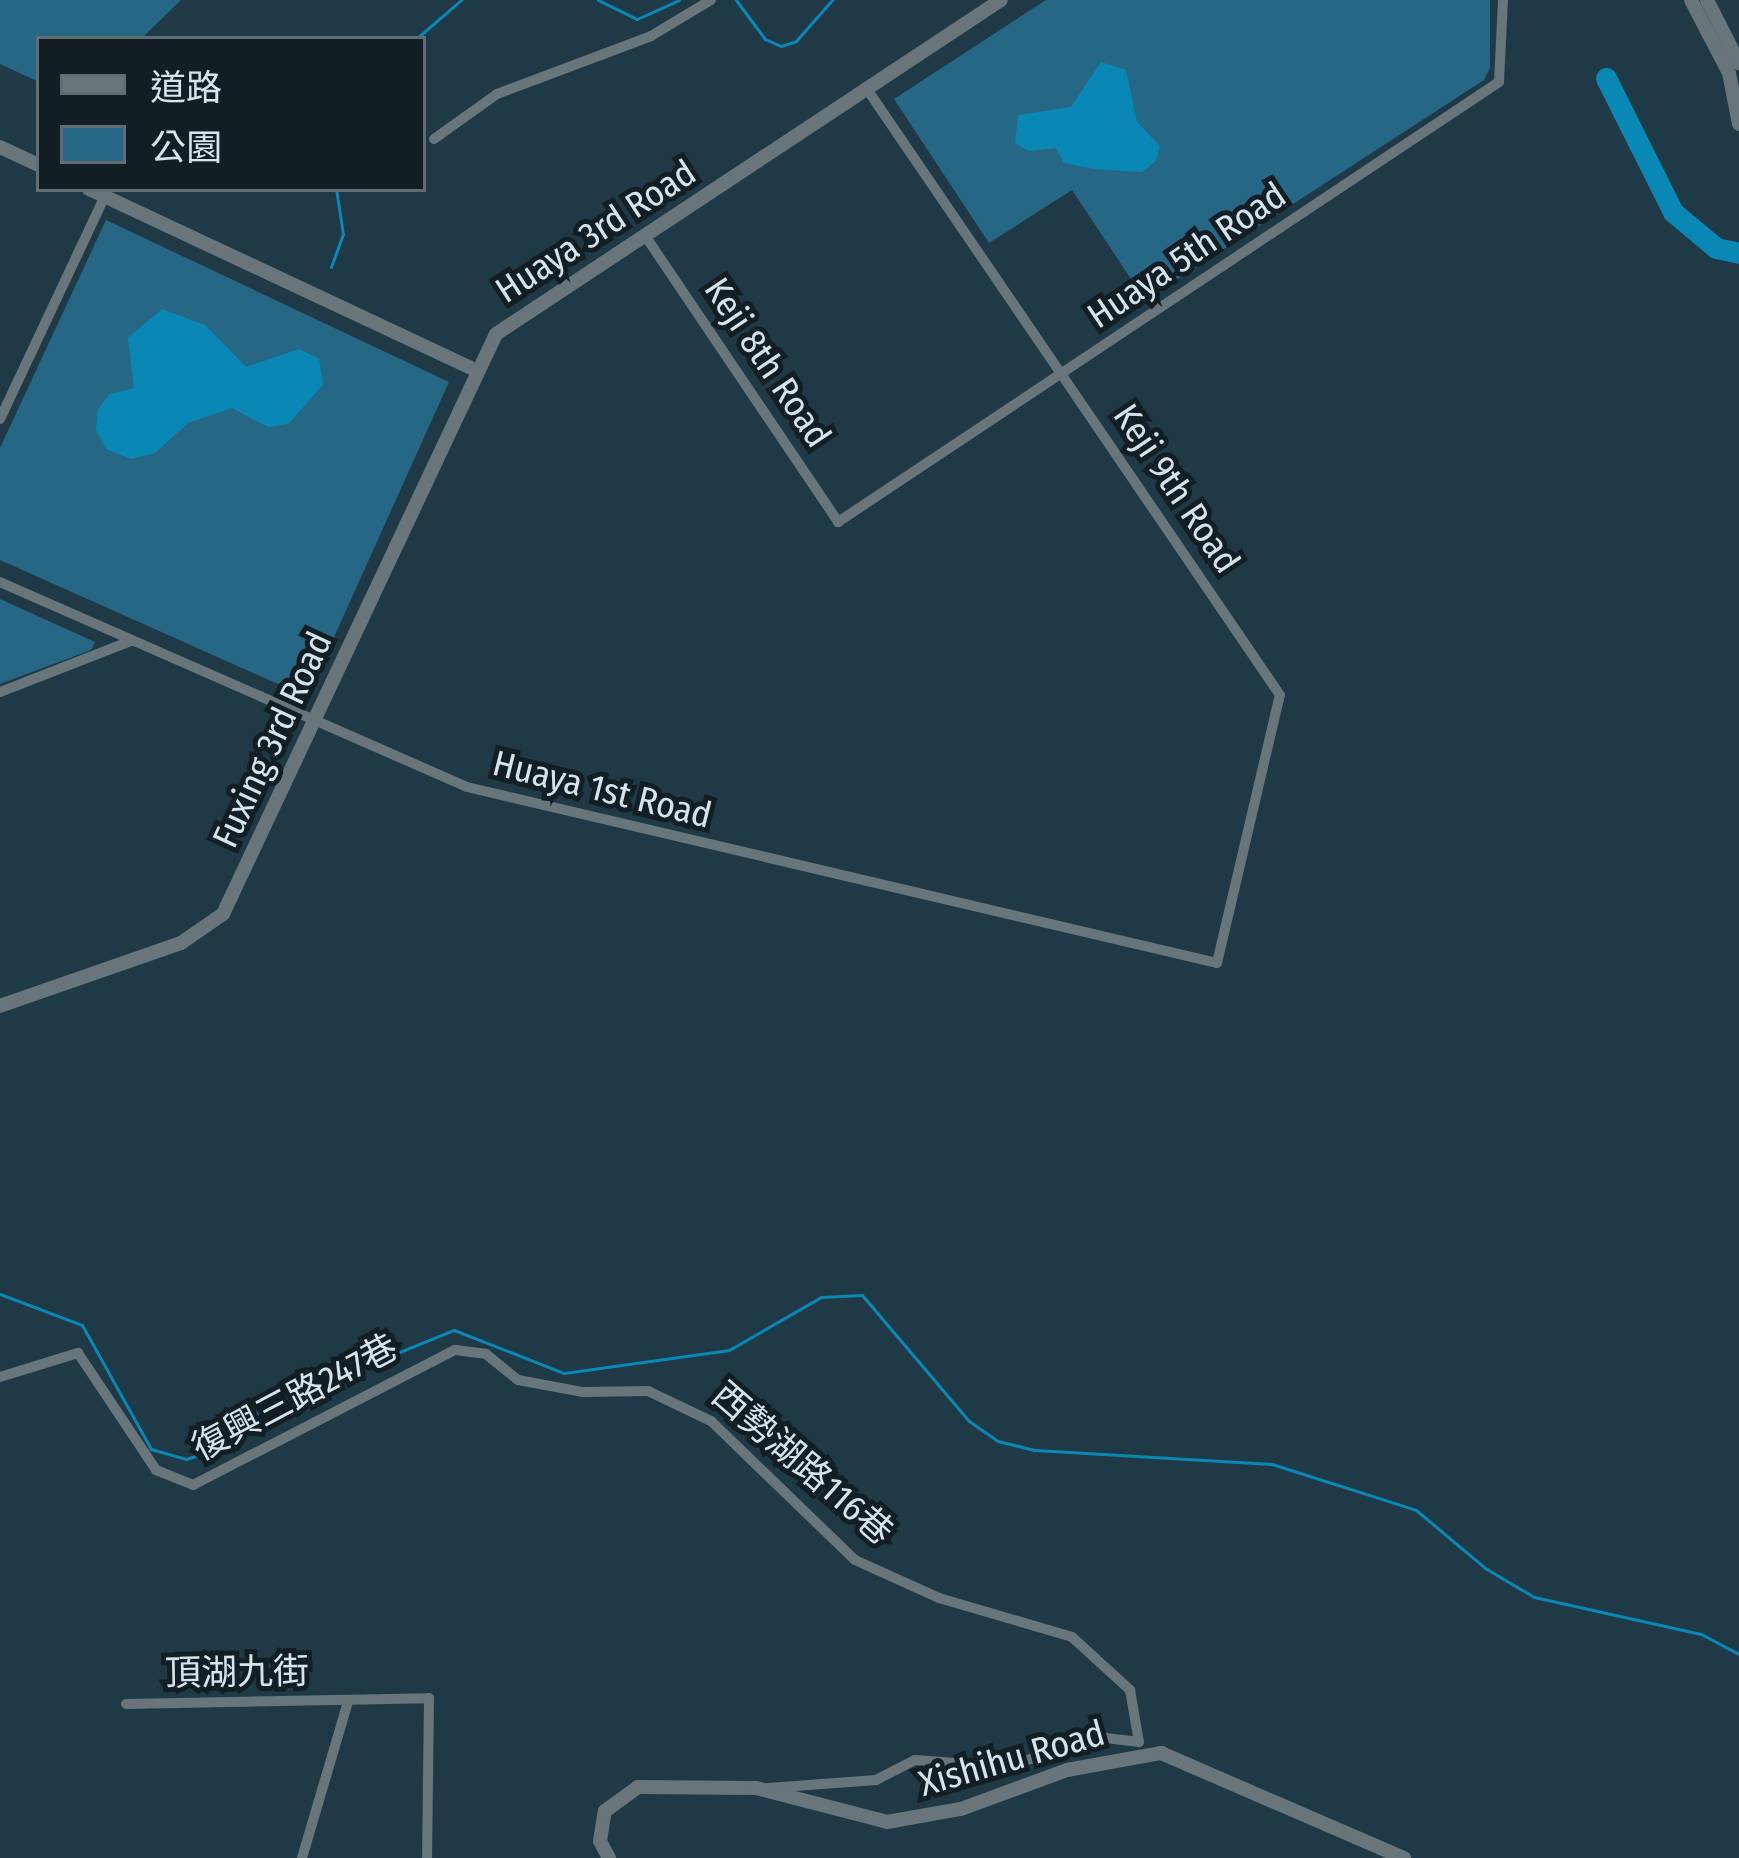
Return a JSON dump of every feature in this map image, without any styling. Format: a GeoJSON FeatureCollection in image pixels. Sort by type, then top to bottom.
{"type":"FeatureCollection","features":[{"type":"Feature","properties":{"kind":"street"},"geometry":{"type":"LineString","coordinates":[[434,139],[496,94],[634,43],[711,0]]}},
{"type":"Feature","properties":{"kind":"street","name":"Huaya 3rd Road"},"geometry":{"type":"LineString","coordinates":[[478,371],[501,329],[1001,0]]}},
{"type":"Feature","properties":{"kind":"street","name":"Huaya 5th Road"},"geometry":{"type":"LineString","coordinates":[[838,522],[1499,82],[1503,0]]}},
{"type":"Feature","properties":{"kind":"street"},"geometry":{"type":"LineString","coordinates":[[1691,0],[1729,73],[1739,124]]}},
{"type":"Feature","properties":{"kind":"street"},"geometry":{"type":"LineString","coordinates":[[1707,0],[1739,63]]}},
{"type":"Feature","properties":{"kind":"street","name":"Keji 9th Road"},"geometry":{"type":"LineString","coordinates":[[867,89],[1280,695],[1217,963]]}},
{"type":"Feature","properties":{"kind":"street"},"geometry":{"type":"LineString","coordinates":[[0,147],[36,164]]}},
{"type":"Feature","properties":{"kind":"street"},"geometry":{"type":"LineString","coordinates":[[96,192],[478,371]]}},
{"type":"Feature","properties":{"kind":"street"},"geometry":{"type":"LineString","coordinates":[[1,414],[105,196]]}},
{"type":"Feature","properties":{"kind":"street","name":"Keji 8th Road"},"geometry":{"type":"LineString","coordinates":[[646,237],[838,522]]}},
{"type":"Feature","properties":{"kind":"street","name":"Fuxing 3rd Road"},"geometry":{"type":"LineString","coordinates":[[0,1006],[209,927],[316,724],[478,371]]}},
{"type":"Feature","properties":{"kind":"street","name":"Huaya 1st Road"},"geometry":{"type":"LineString","coordinates":[[0,582],[466,788],[1217,963]]}},
{"type":"Feature","properties":{"kind":"street"},"geometry":{"type":"LineString","coordinates":[[0,692],[131,641]]}},
{"type":"Feature","properties":{"kind":"street","name":"復興三路247巷"},"geometry":{"type":"LineString","coordinates":[[0,1377],[78,1353],[156,1470],[193,1485],[213,1481],[279,1434],[470,1349]]}},
{"type":"Feature","properties":{"kind":"street","name":"西勢湖路116巷"},"geometry":{"type":"LineString","coordinates":[[470,1349],[518,1381],[682,1401],[739,1445],[855,1560],[939,1598],[1072,1637],[1130,1690],[1139,1742],[1089,1736],[1010,1767],[915,1760],[876,1780],[756,1788]]}},
{"type":"Feature","properties":{"kind":"street","name":"頂湖九街"},"geometry":{"type":"LineString","coordinates":[[126,1704],[430,1698],[427,1858]]}},
{"type":"Feature","properties":{"kind":"street","name":"頂湖九街"},"geometry":{"type":"LineString","coordinates":[[302,1858],[348,1702]]}},
{"type":"Feature","properties":{"kind":"street","name":"Xishihu Road"},"geometry":{"type":"LineString","coordinates":[[609,1858],[601,1840],[605,1811],[628,1791],[756,1788],[887,1822],[961,1809],[1112,1759],[1162,1754],[1404,1858]]}},
{"type":"Feature","properties":{"kind":"green space"},"geometry":{"type":"Polygon","coordinates":[[[0,0],[181,0],[144,36],[36,36],[36,81],[0,64],[0,0]]]}},
{"type":"Feature","properties":{"kind":"green space"},"geometry":{"type":"Polygon","coordinates":[[[1046,0],[1490,0],[1490,68],[1484,80],[1145,300],[1072,190],[989,243],[894,99],[1046,0]]]}},
{"type":"Feature","properties":{"kind":"green space"},"geometry":{"type":"Polygon","coordinates":[[[106,220],[449,382],[307,697],[0,560],[0,448],[106,220]]]}},
{"type":"Feature","properties":{"kind":"green space"},"geometry":{"type":"Polygon","coordinates":[[[0,599],[95,642],[91,650],[0,684],[0,599]]]}},
{"type":"Feature","properties":{"kind":"shaded area"},"geometry":{"type":"Polygon","coordinates":[[[1101,62],[1126,70],[1137,122],[1160,146],[1156,161],[1142,172],[1094,169],[1064,163],[1056,148],[1029,151],[1015,143],[1018,115],[1071,107],[1101,62]]]}},
{"type":"Feature","properties":{"kind":"shaded area"},"geometry":{"type":"Polygon","coordinates":[[[162,309],[205,325],[246,367],[299,349],[319,359],[323,385],[288,424],[268,427],[232,408],[188,423],[155,453],[131,459],[106,449],[96,430],[98,409],[110,394],[134,388],[128,338],[162,309]]]}},
{"type":"Feature","properties":{"kind":"waterway"},"geometry":{"type":"LineString","coordinates":[[419,36],[461,0]]}},
{"type":"Feature","properties":{"kind":"waterway"},"geometry":{"type":"LineString","coordinates":[[598,0],[637,19],[679,0]]}},
{"type":"Feature","properties":{"kind":"waterway"},"geometry":{"type":"LineString","coordinates":[[736,0],[765,39],[781,46],[796,41],[832,0]]}},
{"type":"Feature","properties":{"kind":"waterway"},"geometry":{"type":"LineString","coordinates":[[1606,78],[1673,212],[1716,248],[1739,253]]}},
{"type":"Feature","properties":{"kind":"waterway"},"geometry":{"type":"LineString","coordinates":[[331,267],[343,234],[336,192]]}},
{"type":"Feature","properties":{"kind":"waterway"},"geometry":{"type":"LineString","coordinates":[[0,1294],[82,1325],[151,1449],[186,1459],[220,1448],[264,1407],[454,1330],[564,1373],[729,1350],[821,1297],[862,1295],[969,1421],[998,1441],[1035,1450],[1272,1464],[1416,1510],[1485,1568],[1534,1597],[1701,1634],[1739,1654]]}}]}
